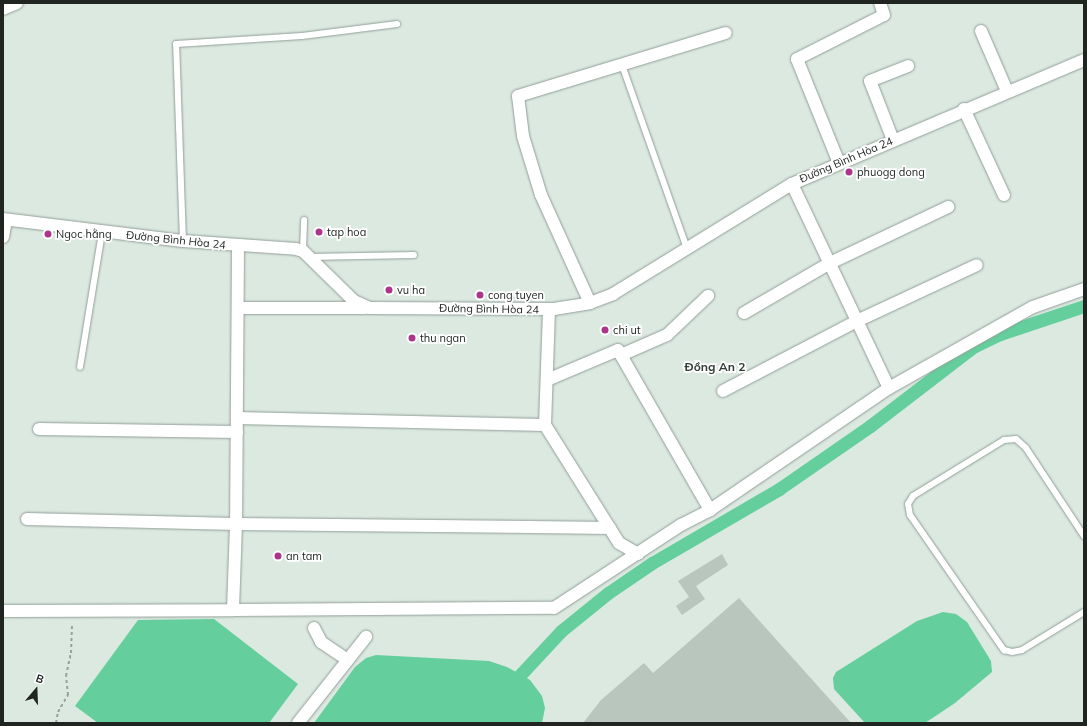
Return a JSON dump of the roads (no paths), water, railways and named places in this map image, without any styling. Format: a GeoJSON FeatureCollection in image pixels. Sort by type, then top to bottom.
{"type":"FeatureCollection","features":[{"type":"Feature","properties":{"kind":"street"},"geometry":{"type":"LineString","coordinates":[[3,9],[17,3]]}},
{"type":"Feature","properties":{"kind":"street"},"geometry":{"type":"LineString","coordinates":[[839,163],[797,60],[884,15],[880,3]]}},
{"type":"Feature","properties":{"kind":"street"},"geometry":{"type":"LineString","coordinates":[[981,31],[1007,91]]}},
{"type":"Feature","properties":{"kind":"street"},"geometry":{"type":"LineString","coordinates":[[590,303],[541,195],[523,136],[518,96],[726,33]]}},
{"type":"Feature","properties":{"kind":"street","name":"Đường Bình Hòa 24"},"geometry":{"type":"LineString","coordinates":[[5,219],[183,241],[238,246],[286,247],[305,254],[354,301],[370,308],[549,309],[590,303],[613,294],[792,184],[964,109],[1084,60]]}},
{"type":"Feature","properties":{"kind":"street"},"geometry":{"type":"LineString","coordinates":[[893,140],[870,81],[908,66]]}},
{"type":"Feature","properties":{"kind":"street"},"geometry":{"type":"LineString","coordinates":[[964,109],[1004,195]]}},
{"type":"Feature","properties":{"kind":"street"},"geometry":{"type":"LineString","coordinates":[[792,184],[889,388]]}},
{"type":"Feature","properties":{"kind":"street"},"geometry":{"type":"LineString","coordinates":[[744,312],[830,263],[948,207]]}},
{"type":"Feature","properties":{"kind":"street"},"geometry":{"type":"LineString","coordinates":[[3,237],[5,219]]}},
{"type":"Feature","properties":{"kind":"street"},"geometry":{"type":"LineString","coordinates":[[233,610],[236,524],[238,246]]}},
{"type":"Feature","properties":{"kind":"street"},"geometry":{"type":"LineString","coordinates":[[723,391],[857,321],[976,265]]}},
{"type":"Feature","properties":{"kind":"street"},"geometry":{"type":"LineString","coordinates":[[3,611],[72,612],[554,608],[710,510],[889,388],[1033,307],[1084,289]]}},
{"type":"Feature","properties":{"kind":"street"},"geometry":{"type":"LineString","coordinates":[[620,355],[666,335],[708,296]]}},
{"type":"Feature","properties":{"kind":"street"},"geometry":{"type":"LineString","coordinates":[[238,308],[370,308]]}},
{"type":"Feature","properties":{"kind":"street"},"geometry":{"type":"LineString","coordinates":[[549,309],[545,425],[619,543],[638,554]]}},
{"type":"Feature","properties":{"kind":"street"},"geometry":{"type":"LineString","coordinates":[[547,380],[618,350],[710,510]]}},
{"type":"Feature","properties":{"kind":"street"},"geometry":{"type":"LineString","coordinates":[[237,418],[545,425]]}},
{"type":"Feature","properties":{"kind":"street"},"geometry":{"type":"LineString","coordinates":[[39,429],[237,432]]}},
{"type":"Feature","properties":{"kind":"street"},"geometry":{"type":"LineString","coordinates":[[26,519],[236,524],[610,528]]}},
{"type":"Feature","properties":{"kind":"street"},"geometry":{"type":"LineString","coordinates":[[314,628],[320,642],[348,660]]}},
{"type":"Feature","properties":{"kind":"street"},"geometry":{"type":"LineString","coordinates":[[298,723],[366,637]]}},
{"type":"Feature","properties":{"kind":"lane"},"geometry":{"type":"LineString","coordinates":[[183,241],[176,44],[302,36],[396,24]]}},
{"type":"Feature","properties":{"kind":"lane"},"geometry":{"type":"LineString","coordinates":[[622,65],[687,248]]}},
{"type":"Feature","properties":{"kind":"lane"},"geometry":{"type":"LineString","coordinates":[[304,220],[305,254],[414,255]]}},
{"type":"Feature","properties":{"kind":"lane"},"geometry":{"type":"LineString","coordinates":[[80,367],[102,232]]}},
{"type":"Feature","properties":{"kind":"lane"},"geometry":{"type":"LineString","coordinates":[[1084,536],[1026,448],[1016,439],[1004,440],[913,496],[908,504],[910,515],[1004,650],[1012,652],[1022,650],[1084,612]]}},
{"type":"Feature","properties":{"kind":"waterway"},"geometry":{"type":"LineString","coordinates":[[520,675],[561,631],[608,593],[652,563],[779,489],[870,426],[973,347],[1000,334],[1084,306]]}},
{"type":"Feature","properties":{"kind":"place","name":"phuogg dong"},"geometry":{"type":"Point","coordinates":[849,172]}},
{"type":"Feature","properties":{"kind":"place","name":"tap hoa"},"geometry":{"type":"Point","coordinates":[319,232]}},
{"type":"Feature","properties":{"kind":"place","name":"Ngoc hằng"},"geometry":{"type":"Point","coordinates":[48,234]}},
{"type":"Feature","properties":{"kind":"place","name":"vu ha"},"geometry":{"type":"Point","coordinates":[389,290]}},
{"type":"Feature","properties":{"kind":"place","name":"cong tuyen"},"geometry":{"type":"Point","coordinates":[480,295]}},
{"type":"Feature","properties":{"kind":"place","name":"chi ut"},"geometry":{"type":"Point","coordinates":[605,330]}},
{"type":"Feature","properties":{"kind":"place","name":"thu ngan"},"geometry":{"type":"Point","coordinates":[412,338]}},
{"type":"Feature","properties":{"kind":"place","name":"an tam"},"geometry":{"type":"Point","coordinates":[278,556]}},
{"type":"Feature","properties":{"kind":"district","name":"Đồng An 2"},"geometry":{"type":"Point","coordinates":[715,367]}}]}
